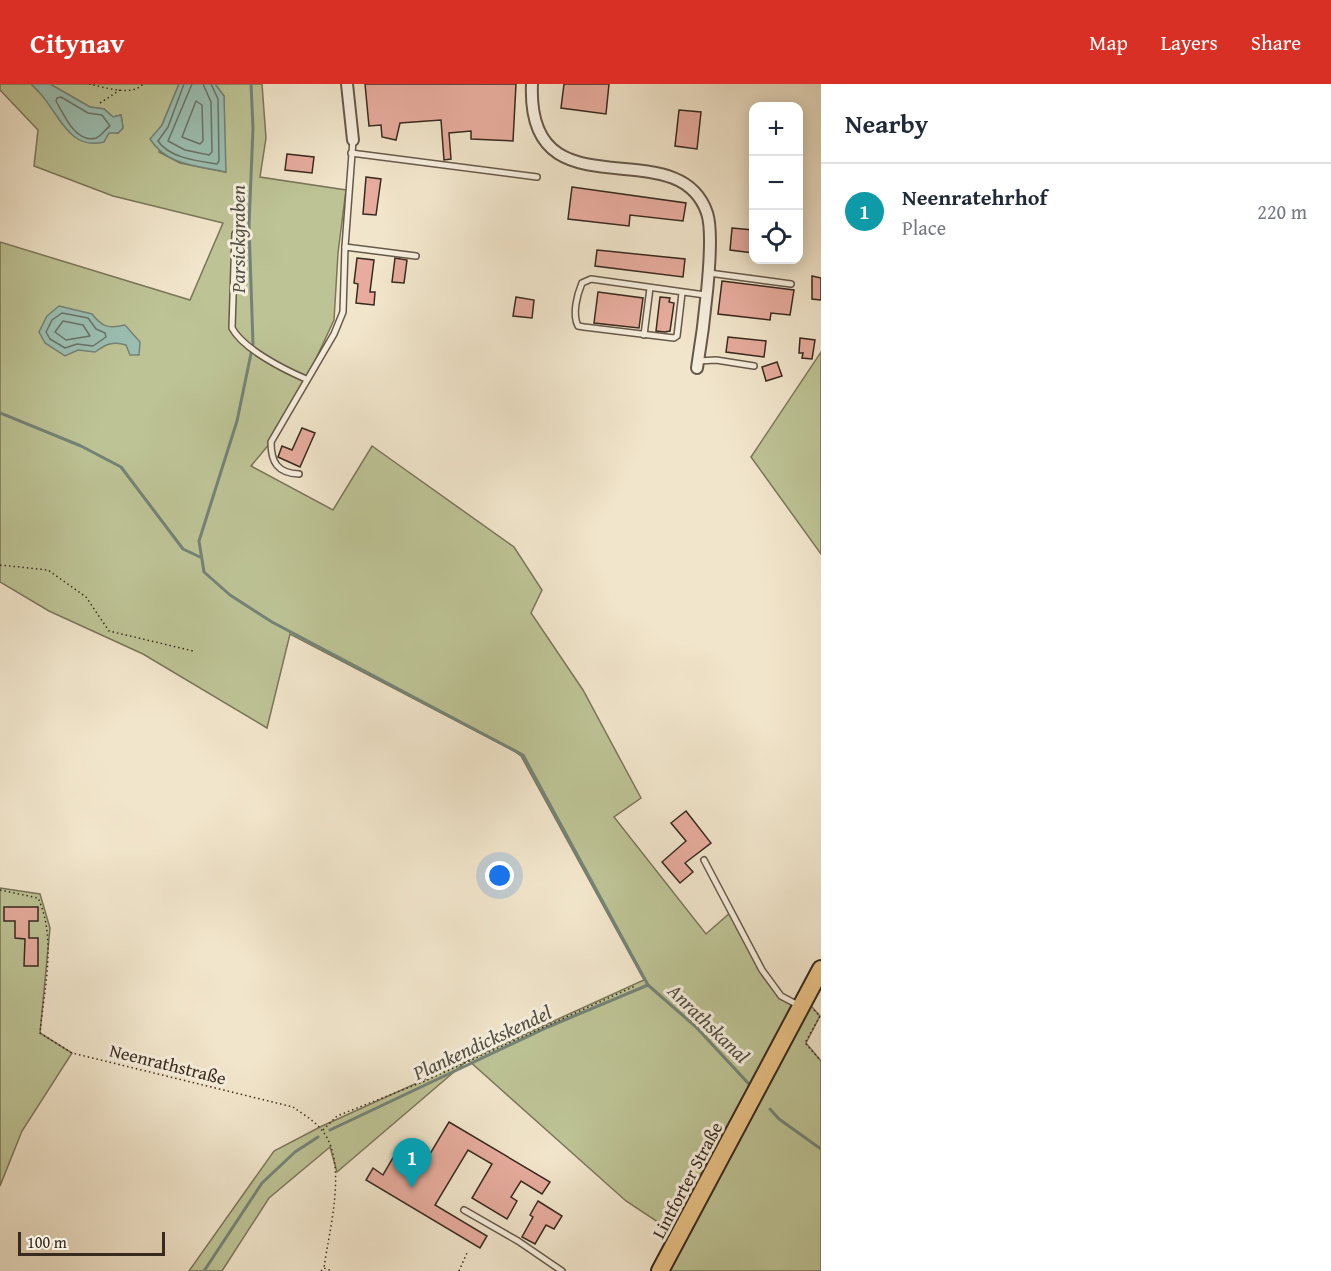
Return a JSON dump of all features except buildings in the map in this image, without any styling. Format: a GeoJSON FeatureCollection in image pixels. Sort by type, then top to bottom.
{"type":"FeatureCollection","features":[{"type":"Feature","properties":{"kind":"main road","name":"Lintforter Straße"},"geometry":{"type":"LineString","coordinates":[[660,1271],[821,969]]}},
{"type":"Feature","properties":{"kind":"street"},"geometry":{"type":"LineString","coordinates":[[347,84],[353,140]]}},
{"type":"Feature","properties":{"kind":"street"},"geometry":{"type":"LineString","coordinates":[[532,84],[535,124],[545,142],[559,155],[574,163],[663,175],[681,181],[697,194],[707,213],[710,228],[697,364]]}},
{"type":"Feature","properties":{"kind":"lane"},"geometry":{"type":"LineString","coordinates":[[299,474],[290,474],[275,465],[271,458],[271,441],[334,334],[343,312],[353,140]]}},
{"type":"Feature","properties":{"kind":"lane"},"geometry":{"type":"LineString","coordinates":[[351,153],[537,177]]}},
{"type":"Feature","properties":{"kind":"lane"},"geometry":{"type":"LineString","coordinates":[[235,234],[232,328],[237,337],[247,344],[287,371],[306,379]]}},
{"type":"Feature","properties":{"kind":"lane"},"geometry":{"type":"LineString","coordinates":[[345,247],[416,256]]}},
{"type":"Feature","properties":{"kind":"lane"},"geometry":{"type":"LineString","coordinates":[[707,273],[791,284]]}},
{"type":"Feature","properties":{"kind":"lane"},"geometry":{"type":"LineString","coordinates":[[681,293],[677,336],[644,335],[578,326],[576,309],[582,283],[591,279],[705,295]]}},
{"type":"Feature","properties":{"kind":"lane"},"geometry":{"type":"LineString","coordinates":[[644,335],[650,288]]}},
{"type":"Feature","properties":{"kind":"lane"},"geometry":{"type":"LineString","coordinates":[[697,364],[716,360],[754,366]]}},
{"type":"Feature","properties":{"kind":"lane"},"geometry":{"type":"LineString","coordinates":[[704,860],[762,970],[781,996],[804,1004]]}},
{"type":"Feature","properties":{"kind":"lane"},"geometry":{"type":"LineString","coordinates":[[464,1210],[518,1240],[562,1271]]}},
{"type":"Feature","properties":{"kind":"path"},"geometry":{"type":"LineString","coordinates":[[89,84],[121,90],[139,89],[143,84]]}},
{"type":"Feature","properties":{"kind":"path"},"geometry":{"type":"LineString","coordinates":[[100,103],[121,90]]}},
{"type":"Feature","properties":{"kind":"path"},"geometry":{"type":"LineString","coordinates":[[0,565],[48,570],[86,597],[109,631],[193,651]]}},
{"type":"Feature","properties":{"kind":"path","name":"Neenrathstraße"},"geometry":{"type":"LineString","coordinates":[[0,890],[38,898],[45,913],[49,939],[40,1033],[72,1053],[293,1107],[322,1131],[331,1147],[337,1172],[324,1268]]}},
{"type":"Feature","properties":{"kind":"path"},"geometry":{"type":"LineString","coordinates":[[322,1131],[337,1116],[425,1081],[635,986]]}},
{"type":"Feature","properties":{"kind":"path"},"geometry":{"type":"LineString","coordinates":[[804,1004],[819,1016],[805,1043],[821,1061]]}},
{"type":"Feature","properties":{"kind":"path"},"geometry":{"type":"LineString","coordinates":[[459,1271],[468,1253]]}},
{"type":"Feature","properties":{"kind":"path"},"geometry":{"type":"LineString","coordinates":[[321,1271],[324,1268],[332,1271]]}},
{"type":"Feature","properties":{"kind":"green space"},"geometry":{"type":"Polygon","coordinates":[[[0,84],[31,84],[52,105],[62,124],[118,133],[123,128],[121,115],[113,117],[104,109],[90,107],[50,84],[179,84],[162,125],[159,152],[180,163],[225,172],[224,96],[215,84],[262,84],[266,138],[260,177],[346,190],[338,253],[334,320],[299,395],[271,442],[251,466],[333,510],[372,446],[514,547],[542,590],[531,613],[583,690],[641,798],[614,817],[706,934],[731,912],[762,970],[781,995],[802,1008],[806,1000],[820,1016],[806,1043],[821,1061],[821,1271],[660,1271],[679,1236],[626,1201],[468,1060],[337,1172],[330,1147],[269,1198],[222,1271],[189,1271],[274,1151],[320,1127],[644,980],[521,756],[514,751],[290,634],[267,728],[143,654],[49,611],[0,582],[0,242],[190,300],[223,223],[113,196],[34,166],[38,130],[0,90],[0,84]]]}},
{"type":"Feature","properties":{"kind":"green space"},"geometry":{"type":"Polygon","coordinates":[[[821,352],[821,554],[751,457],[821,352]]]}},
{"type":"Feature","properties":{"kind":"green space"},"geometry":{"type":"Polygon","coordinates":[[[0,888],[40,894],[50,928],[40,1033],[72,1053],[22,1131],[0,1186],[0,888]]]}},
{"type":"Feature","properties":{"kind":"water"},"geometry":{"type":"Polygon","coordinates":[[[31,84],[50,84],[90,107],[104,109],[113,117],[121,115],[123,128],[118,133],[109,133],[104,142],[91,143],[80,140],[63,125],[31,84]]]}},
{"type":"Feature","properties":{"kind":"water"},"geometry":{"type":"Polygon","coordinates":[[[179,84],[215,84],[224,96],[226,172],[193,166],[173,159],[157,148],[150,139],[162,125],[179,84]]]}},
{"type":"Feature","properties":{"kind":"water"},"geometry":{"type":"Polygon","coordinates":[[[59,306],[92,314],[106,326],[125,325],[140,342],[139,355],[130,355],[126,345],[113,343],[95,352],[78,350],[65,356],[45,343],[39,332],[47,316],[59,306]]]}},
{"type":"Feature","properties":{"kind":"waterway","name":"Parsickgraben"},"geometry":{"type":"LineString","coordinates":[[251,84],[253,128],[249,226],[253,344],[237,421],[199,541],[204,572],[230,595],[272,622],[523,755],[648,985],[696,1027],[748,1083]]}},
{"type":"Feature","properties":{"kind":"waterway"},"geometry":{"type":"LineString","coordinates":[[0,413],[81,446],[121,467],[183,549],[200,557]]}},
{"type":"Feature","properties":{"kind":"waterway","name":"Plankendickskendel"},"geometry":{"type":"LineString","coordinates":[[330,1130],[548,1027],[648,985]]}},
{"type":"Feature","properties":{"kind":"waterway","name":"Anrathskanal"},"geometry":{"type":"LineString","coordinates":[[770,1109],[779,1119],[821,1149]]}},
{"type":"Feature","properties":{"kind":"waterway","name":"Plankendickskendel"},"geometry":{"type":"LineString","coordinates":[[204,1271],[262,1183],[295,1152],[318,1137]]}},
{"type":"Feature","properties":{"kind":"place","name":"Neenratehrhof"},"geometry":{"type":"Point","coordinates":[412,1188]}}]}
